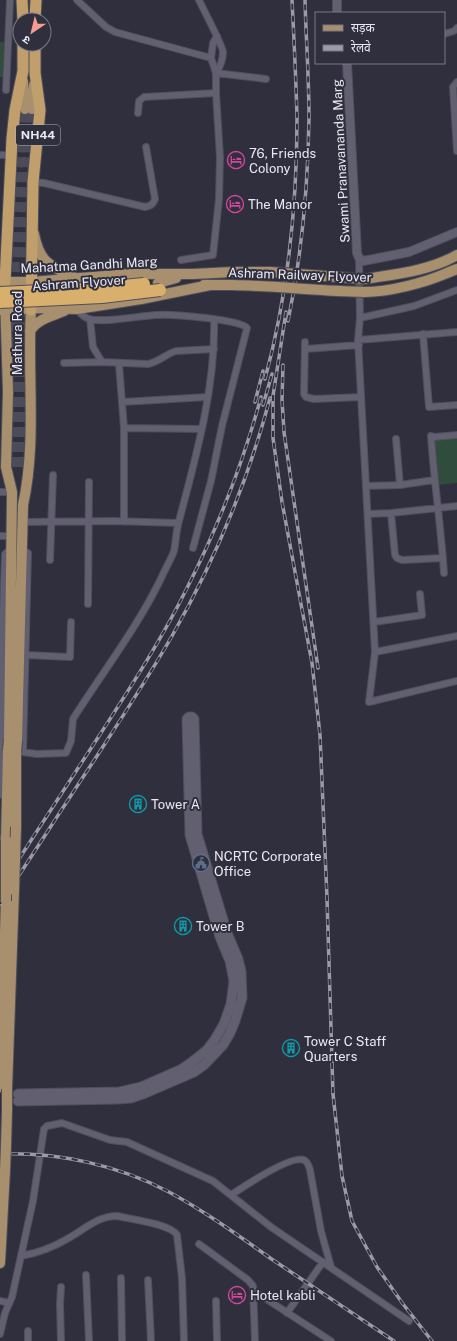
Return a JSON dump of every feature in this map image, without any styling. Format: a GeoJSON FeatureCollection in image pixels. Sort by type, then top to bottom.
{"type":"FeatureCollection","features":[{"type":"Feature","properties":{"kind":"highway"},"geometry":{"type":"LineString","coordinates":[[22,0],[23,12]]}},
{"type":"Feature","properties":{"kind":"highway"},"geometry":{"type":"LineString","coordinates":[[35,12],[36,0]]}},
{"type":"Feature","properties":{"kind":"highway","name":"Mathura Road"},"geometry":{"type":"LineString","coordinates":[[2,282],[6,253],[5,155],[23,71],[23,52]]}},
{"type":"Feature","properties":{"kind":"highway","name":"Mathura Road"},"geometry":{"type":"LineString","coordinates":[[31,310],[33,182],[40,110],[35,73],[35,52]]}},
{"type":"Feature","properties":{"kind":"highway","name":"Ashram Flyover"},"geometry":{"type":"LineString","coordinates":[[0,293],[159,286]]}},
{"type":"Feature","properties":{"kind":"highway","name":"Ashram Flyover"},"geometry":{"type":"LineString","coordinates":[[2,307],[102,297],[159,286]]}},
{"type":"Feature","properties":{"kind":"main road"},"geometry":{"type":"LineString","coordinates":[[23,71],[28,109],[35,73]]}},
{"type":"Feature","properties":{"kind":"main road"},"geometry":{"type":"LineString","coordinates":[[33,227],[42,258],[49,265],[75,278],[73,309]]}},
{"type":"Feature","properties":{"kind":"main road"},"geometry":{"type":"LineString","coordinates":[[0,264],[6,253]]}},
{"type":"Feature","properties":{"kind":"main road","name":"Ashram Railway Flyover"},"geometry":{"type":"LineString","coordinates":[[193,274],[270,272],[364,279],[400,274],[428,267],[455,256]]}},
{"type":"Feature","properties":{"kind":"main road","name":"Ashram Railway Flyover"},"geometry":{"type":"LineString","coordinates":[[210,285],[364,292],[407,286],[433,279],[457,269]]}},
{"type":"Feature","properties":{"kind":"main road","name":"Mahatma Gandhi Marg"},"geometry":{"type":"LineString","coordinates":[[2,282],[31,282],[130,274],[193,274]]}},
{"type":"Feature","properties":{"kind":"main road","name":"Mahatma Gandhi Marg"},"geometry":{"type":"LineString","coordinates":[[159,286],[193,274]]}},
{"type":"Feature","properties":{"kind":"main road","name":"Mathura Road"},"geometry":{"type":"LineString","coordinates":[[0,1087],[5,945],[12,536],[11,467],[4,392],[6,340],[2,307],[2,282]]}},
{"type":"Feature","properties":{"kind":"main road"},"geometry":{"type":"LineString","coordinates":[[159,286],[210,285]]}},
{"type":"Feature","properties":{"kind":"main road"},"geometry":{"type":"LineString","coordinates":[[30,331],[32,326],[45,318],[73,309],[141,299],[210,285]]}},
{"type":"Feature","properties":{"kind":"main road"},"geometry":{"type":"LineString","coordinates":[[2,307],[31,310],[44,308],[73,309]]}},
{"type":"Feature","properties":{"kind":"main road","name":"Mathura Road"},"geometry":{"type":"LineString","coordinates":[[0,1263],[6,1146],[23,522],[22,505],[28,482],[31,393],[31,310]]}},
{"type":"Feature","properties":{"kind":"main road"},"geometry":{"type":"LineString","coordinates":[[0,330],[6,340]]}},
{"type":"Feature","properties":{"kind":"main road"},"geometry":{"type":"LineString","coordinates":[[11,467],[22,505]]}},
{"type":"Feature","properties":{"kind":"main road"},"geometry":{"type":"LineString","coordinates":[[192,717],[194,720],[197,834],[227,933],[238,959],[241,971],[242,998],[235,1021],[223,1045],[205,1064],[194,1072],[143,1094],[131,1098],[117,1099],[18,1098],[119,1092],[142,1087],[182,1069],[192,1062],[207,1050],[224,1024],[231,1004],[234,981],[230,961],[220,937],[190,835],[187,719],[192,717]]}},
{"type":"Feature","properties":{"kind":"main road"},"geometry":{"type":"LineString","coordinates":[[0,956],[5,945]]}},
{"type":"Feature","properties":{"kind":"street"},"geometry":{"type":"LineString","coordinates":[[6,90],[10,0]]}},
{"type":"Feature","properties":{"kind":"street"},"geometry":{"type":"LineString","coordinates":[[78,0],[106,27],[115,32],[211,58]]}},
{"type":"Feature","properties":{"kind":"street"},"geometry":{"type":"LineString","coordinates":[[199,0],[224,52],[221,64],[216,73]]}},
{"type":"Feature","properties":{"kind":"street"},"geometry":{"type":"LineString","coordinates":[[337,0],[337,12]]}},
{"type":"Feature","properties":{"kind":"street"},"geometry":{"type":"LineString","coordinates":[[445,34],[454,31],[457,28]]}},
{"type":"Feature","properties":{"kind":"street"},"geometry":{"type":"LineString","coordinates":[[181,260],[213,255],[219,199],[220,157],[216,73],[211,58],[213,43],[217,36]]}},
{"type":"Feature","properties":{"kind":"street","name":"Swami Pranavananda Marg"},"geometry":{"type":"LineString","coordinates":[[348,64],[357,253],[359,258]]}},
{"type":"Feature","properties":{"kind":"street"},"geometry":{"type":"LineString","coordinates":[[216,73],[266,79]]}},
{"type":"Feature","properties":{"kind":"street"},"geometry":{"type":"LineString","coordinates":[[457,82],[453,87],[457,151]]}},
{"type":"Feature","properties":{"kind":"street"},"geometry":{"type":"LineString","coordinates":[[138,113],[139,101],[144,97],[216,93]]}},
{"type":"Feature","properties":{"kind":"street"},"geometry":{"type":"LineString","coordinates":[[33,182],[44,183],[145,207],[150,206],[155,199],[146,147]]}},
{"type":"Feature","properties":{"kind":"street"},"geometry":{"type":"LineString","coordinates":[[359,258],[363,261],[410,252],[457,232]]}},
{"type":"Feature","properties":{"kind":"street"},"geometry":{"type":"LineString","coordinates":[[359,258],[359,342],[361,397],[375,652],[369,702],[457,681]]}},
{"type":"Feature","properties":{"kind":"street"},"geometry":{"type":"LineString","coordinates":[[360,318],[414,306],[457,290]]}},
{"type":"Feature","properties":{"kind":"street"},"geometry":{"type":"LineString","coordinates":[[73,309],[90,319],[100,320],[158,314],[214,319],[243,325],[247,328],[222,426],[211,481],[193,548]]}},
{"type":"Feature","properties":{"kind":"street"},"geometry":{"type":"LineString","coordinates":[[90,319],[94,347],[102,362]]}},
{"type":"Feature","properties":{"kind":"street"},"geometry":{"type":"LineString","coordinates":[[1,749],[54,754],[66,753],[71,741],[73,719],[144,611],[165,571],[174,551],[178,523],[190,482],[201,429],[214,349],[214,319]]}},
{"type":"Feature","properties":{"kind":"street"},"geometry":{"type":"LineString","coordinates":[[361,397],[314,399],[306,397],[304,394],[305,346],[457,332]]}},
{"type":"Feature","properties":{"kind":"street"},"geometry":{"type":"LineString","coordinates":[[423,334],[428,407],[457,405]]}},
{"type":"Feature","properties":{"kind":"street"},"geometry":{"type":"LineString","coordinates":[[64,362],[148,364],[154,363],[176,350],[214,349]]}},
{"type":"Feature","properties":{"kind":"street"},"geometry":{"type":"LineString","coordinates":[[119,364],[124,428],[124,522]]}},
{"type":"Feature","properties":{"kind":"street"},"geometry":{"type":"LineString","coordinates":[[122,402],[207,397]]}},
{"type":"Feature","properties":{"kind":"street"},"geometry":{"type":"LineString","coordinates":[[124,428],[201,429]]}},
{"type":"Feature","properties":{"kind":"street"},"geometry":{"type":"LineString","coordinates":[[444,573],[431,436],[457,435]]}},
{"type":"Feature","properties":{"kind":"street"},"geometry":{"type":"LineString","coordinates":[[396,439],[400,485]]}},
{"type":"Feature","properties":{"kind":"street"},"geometry":{"type":"LineString","coordinates":[[50,560],[53,475]]}},
{"type":"Feature","properties":{"kind":"street"},"geometry":{"type":"LineString","coordinates":[[366,486],[400,485],[434,480]]}},
{"type":"Feature","properties":{"kind":"street"},"geometry":{"type":"LineString","coordinates":[[88,604],[89,482]]}},
{"type":"Feature","properties":{"kind":"street"},"geometry":{"type":"LineString","coordinates":[[0,492],[12,492]]}},
{"type":"Feature","properties":{"kind":"street"},"geometry":{"type":"LineString","coordinates":[[368,514],[457,506]]}},
{"type":"Feature","properties":{"kind":"street"},"geometry":{"type":"LineString","coordinates":[[391,513],[395,555],[397,558],[402,560],[443,558]]}},
{"type":"Feature","properties":{"kind":"street"},"geometry":{"type":"LineString","coordinates":[[23,522],[178,523]]}},
{"type":"Feature","properties":{"kind":"street"},"geometry":{"type":"LineString","coordinates":[[0,536],[12,536]]}},
{"type":"Feature","properties":{"kind":"street"},"geometry":{"type":"LineString","coordinates":[[0,848],[2,841],[2,611],[5,554],[11,553]]}},
{"type":"Feature","properties":{"kind":"street"},"geometry":{"type":"LineString","coordinates":[[22,554],[28,553],[23,752]]}},
{"type":"Feature","properties":{"kind":"street"},"geometry":{"type":"LineString","coordinates":[[374,622],[422,615],[420,594]]}},
{"type":"Feature","properties":{"kind":"street"},"geometry":{"type":"LineString","coordinates":[[26,656],[70,657],[71,622]]}},
{"type":"Feature","properties":{"kind":"street"},"geometry":{"type":"LineString","coordinates":[[375,652],[457,636]]}},
{"type":"Feature","properties":{"kind":"street"},"geometry":{"type":"LineString","coordinates":[[0,1334],[12,1297],[21,1256],[33,1200],[44,1129],[47,1126],[62,1123],[110,1140],[127,1142],[213,1181],[271,1227],[409,1321]]}},
{"type":"Feature","properties":{"kind":"street"},"geometry":{"type":"LineString","coordinates":[[231,1195],[278,1167],[294,1161],[302,1159],[306,1160],[309,1164],[321,1231],[331,1267]]}},
{"type":"Feature","properties":{"kind":"street"},"geometry":{"type":"LineString","coordinates":[[21,1256],[40,1252],[68,1239],[97,1220],[109,1216],[117,1216],[165,1227],[176,1232],[182,1278],[184,1341]]}},
{"type":"Feature","properties":{"kind":"street"},"geometry":{"type":"LineString","coordinates":[[199,1244],[248,1280],[254,1289],[287,1313],[331,1341]]}},
{"type":"Feature","properties":{"kind":"street"},"geometry":{"type":"LineString","coordinates":[[287,1313],[323,1262]]}},
{"type":"Feature","properties":{"kind":"street"},"geometry":{"type":"LineString","coordinates":[[86,1275],[89,1341]]}},
{"type":"Feature","properties":{"kind":"street"},"geometry":{"type":"LineString","coordinates":[[121,1278],[122,1341]]}},
{"type":"Feature","properties":{"kind":"street"},"geometry":{"type":"LineString","coordinates":[[148,1280],[151,1341]]}},
{"type":"Feature","properties":{"kind":"street"},"geometry":{"type":"LineString","coordinates":[[61,1287],[60,1304],[62,1341]]}},
{"type":"Feature","properties":{"kind":"street"},"geometry":{"type":"LineString","coordinates":[[254,1289],[255,1341]]}},
{"type":"Feature","properties":{"kind":"street"},"geometry":{"type":"LineString","coordinates":[[0,1301],[9,1303]]}},
{"type":"Feature","properties":{"kind":"street"},"geometry":{"type":"LineString","coordinates":[[216,1301],[217,1341]]}},
{"type":"Feature","properties":{"kind":"street"},"geometry":{"type":"LineString","coordinates":[[28,1331],[28,1341]]}},
{"type":"Feature","properties":{"kind":"green space"},"geometry":{"type":"Polygon","coordinates":[[[0,42],[9,42],[7,77],[0,77],[0,42]]]}},
{"type":"Feature","properties":{"kind":"green space"},"geometry":{"type":"Polygon","coordinates":[[[457,436],[457,483],[436,485],[431,438],[457,436]]]}},
{"type":"Feature","properties":{"kind":"tunnel"},"geometry":{"type":"LineString","coordinates":[[14,467],[13,279],[18,169],[25,109]]}},
{"type":"Feature","properties":{"kind":"tunnel"},"geometry":{"type":"LineString","coordinates":[[22,467],[23,313],[21,280],[25,171],[32,109]]}},
{"type":"Feature","properties":{"kind":"railway"},"geometry":{"type":"LineString","coordinates":[[265,379],[280,315],[290,250],[293,217],[297,151],[297,118],[292,0]]}},
{"type":"Feature","properties":{"kind":"railway"},"geometry":{"type":"LineString","coordinates":[[288,321],[301,245],[307,169],[309,103],[305,0]]}},
{"type":"Feature","properties":{"kind":"railway"},"geometry":{"type":"LineString","coordinates":[[286,312],[273,396],[273,438],[282,502],[312,663],[320,735],[333,1094],[342,1176],[352,1221],[377,1267],[403,1304],[432,1341]]}},
{"type":"Feature","properties":{"kind":"railway"},"geometry":{"type":"LineString","coordinates":[[283,365],[282,400],[284,432],[318,668]]}},
{"type":"Feature","properties":{"kind":"railway"},"geometry":{"type":"LineString","coordinates":[[255,402],[263,371]]}},
{"type":"Feature","properties":{"kind":"railway"},"geometry":{"type":"LineString","coordinates":[[263,405],[272,374]]}},
{"type":"Feature","properties":{"kind":"railway"},"geometry":{"type":"LineString","coordinates":[[0,888],[134,682],[177,607],[209,542],[229,494],[261,397]]}},
{"type":"Feature","properties":{"kind":"railway"},"geometry":{"type":"LineString","coordinates":[[0,904],[134,698],[163,652],[187,608],[216,550],[240,490],[270,398]]}},
{"type":"Feature","properties":{"kind":"railway"},"geometry":{"type":"LineString","coordinates":[[0,1154],[44,1155],[87,1162],[129,1174],[169,1192],[235,1233],[394,1341]]}},
{"type":"Feature","properties":{"kind":"place","name":"76, Friends Colony"},"geometry":{"type":"Point","coordinates":[236,160]}},
{"type":"Feature","properties":{"kind":"place","name":"The Manor"},"geometry":{"type":"Point","coordinates":[235,204]}},
{"type":"Feature","properties":{"kind":"place","name":"Tower A"},"geometry":{"type":"Point","coordinates":[138,804]}},
{"type":"Feature","properties":{"kind":"place","name":"NCRTC Corporate Office"},"geometry":{"type":"Point","coordinates":[201,863]}},
{"type":"Feature","properties":{"kind":"place","name":"Tower B"},"geometry":{"type":"Point","coordinates":[183,926]}},
{"type":"Feature","properties":{"kind":"place","name":"Tower C Staff Quarters"},"geometry":{"type":"Point","coordinates":[291,1048]}},
{"type":"Feature","properties":{"kind":"place","name":"Hotel kabli"},"geometry":{"type":"Point","coordinates":[237,1295]}}]}
